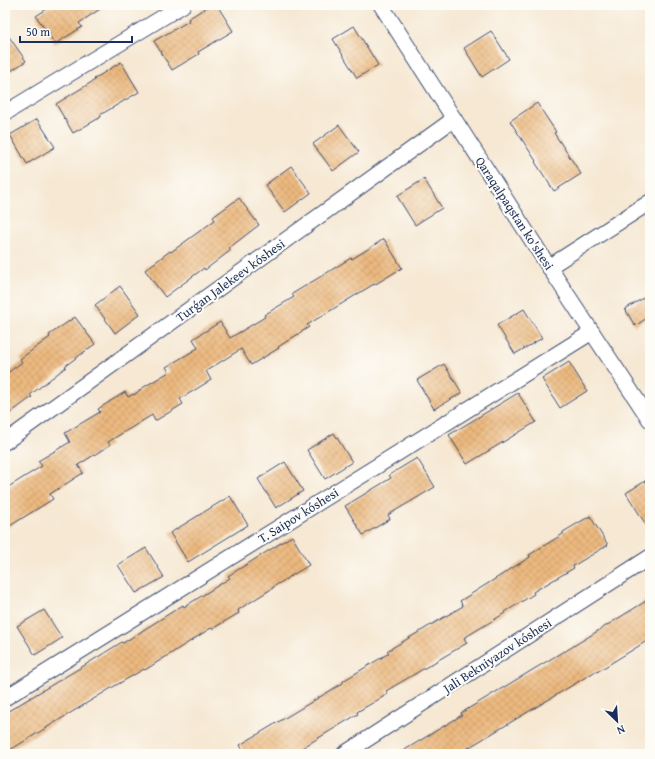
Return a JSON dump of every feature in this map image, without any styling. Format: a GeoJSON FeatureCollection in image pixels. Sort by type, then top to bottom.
{"type":"FeatureCollection","features":[{"type":"Feature","properties":{"kind":"street"},"geometry":{"type":"LineString","coordinates":[[5,113],[183,5]]}},
{"type":"Feature","properties":{"kind":"street","name":"Qaraqalpaqstan ko'shesi"},"geometry":{"type":"LineString","coordinates":[[381,5],[549,267],[650,420]]}},
{"type":"Feature","properties":{"kind":"street","name":"Turǵan Jalekeev kóshesi"},"geometry":{"type":"LineString","coordinates":[[5,442],[454,119]]}},
{"type":"Feature","properties":{"kind":"street"},"geometry":{"type":"LineString","coordinates":[[549,267],[650,202]]}},
{"type":"Feature","properties":{"kind":"street","name":"T. Saipov kóshesi"},"geometry":{"type":"LineString","coordinates":[[5,698],[592,332]]}},
{"type":"Feature","properties":{"kind":"street","name":"Jali Bekniyazov kóshesi"},"geometry":{"type":"LineString","coordinates":[[344,754],[650,557]]}},
{"type":"Feature","properties":{"kind":"building"},"geometry":{"type":"Polygon","coordinates":[[[53,5],[106,5],[79,23],[82,27],[55,44],[36,16],[53,5]]]}},
{"type":"Feature","properties":{"kind":"building"},"geometry":{"type":"Polygon","coordinates":[[[210,5],[217,5],[233,31],[172,70],[154,41],[189,21],[188,19],[210,5]]]}},
{"type":"Feature","properties":{"kind":"building"},"geometry":{"type":"Polygon","coordinates":[[[354,26],[378,65],[357,78],[333,39],[354,26]]]}},
{"type":"Feature","properties":{"kind":"building"},"geometry":{"type":"Polygon","coordinates":[[[5,31],[26,61],[5,75],[5,31]]]}},
{"type":"Feature","properties":{"kind":"building"},"geometry":{"type":"Polygon","coordinates":[[[491,31],[509,59],[482,77],[464,48],[491,31]]]}},
{"type":"Feature","properties":{"kind":"building"},"geometry":{"type":"Polygon","coordinates":[[[121,62],[139,92],[73,133],[56,104],[121,62]]]}},
{"type":"Feature","properties":{"kind":"building"},"geometry":{"type":"Polygon","coordinates":[[[537,103],[556,132],[554,133],[581,174],[554,191],[510,121],[537,103]]]}},
{"type":"Feature","properties":{"kind":"building"},"geometry":{"type":"Polygon","coordinates":[[[37,119],[55,147],[27,164],[10,135],[37,119]]]}},
{"type":"Feature","properties":{"kind":"building"},"geometry":{"type":"Polygon","coordinates":[[[339,125],[359,152],[333,171],[313,144],[339,125]]]}},
{"type":"Feature","properties":{"kind":"building"},"geometry":{"type":"Polygon","coordinates":[[[291,166],[311,193],[285,212],[265,185],[291,166]]]}},
{"type":"Feature","properties":{"kind":"building"},"geometry":{"type":"Polygon","coordinates":[[[424,179],[442,208],[415,225],[397,196],[424,179]]]}},
{"type":"Feature","properties":{"kind":"building"},"geometry":{"type":"Polygon","coordinates":[[[239,198],[259,225],[229,248],[231,250],[205,270],[204,268],[165,297],[145,270],[215,220],[213,217],[239,198]]]}},
{"type":"Feature","properties":{"kind":"building"},"geometry":{"type":"Polygon","coordinates":[[[384,239],[402,268],[307,325],[309,327],[251,365],[241,349],[206,371],[211,380],[180,399],[183,404],[155,421],[152,415],[108,442],[110,445],[78,465],[83,473],[50,494],[53,499],[5,529],[5,489],[42,466],[38,461],[70,442],[65,433],[100,412],[98,409],[125,392],[128,397],[133,394],[134,395],[169,372],[166,367],[198,348],[193,339],[220,322],[230,338],[294,297],[292,294],[384,239]]]}},
{"type":"Feature","properties":{"kind":"building"},"geometry":{"type":"Polygon","coordinates":[[[120,286],[140,314],[115,333],[95,305],[120,286]]]}},
{"type":"Feature","properties":{"kind":"building"},"geometry":{"type":"Polygon","coordinates":[[[650,294],[650,316],[635,326],[625,309],[650,294]]]}},
{"type":"Feature","properties":{"kind":"building"},"geometry":{"type":"Polygon","coordinates":[[[524,309],[542,338],[515,354],[497,325],[524,309]]]}},
{"type":"Feature","properties":{"kind":"building"},"geometry":{"type":"Polygon","coordinates":[[[75,317],[95,344],[65,366],[66,367],[30,395],[32,397],[5,417],[5,375],[22,362],[20,359],[50,337],[49,335],[75,317]]]}},
{"type":"Feature","properties":{"kind":"building"},"geometry":{"type":"Polygon","coordinates":[[[569,362],[587,391],[560,408],[542,379],[569,362]]]}},
{"type":"Feature","properties":{"kind":"building"},"geometry":{"type":"Polygon","coordinates":[[[444,364],[462,393],[434,409],[417,380],[444,364]]]}},
{"type":"Feature","properties":{"kind":"building"},"geometry":{"type":"Polygon","coordinates":[[[518,393],[536,422],[467,464],[449,435],[518,393]]]}},
{"type":"Feature","properties":{"kind":"building"},"geometry":{"type":"Polygon","coordinates":[[[334,433],[352,462],[325,479],[307,450],[334,433]]]}},
{"type":"Feature","properties":{"kind":"building"},"geometry":{"type":"Polygon","coordinates":[[[417,458],[435,487],[388,515],[390,519],[363,535],[345,506],[391,478],[389,475],[417,458]]]}},
{"type":"Feature","properties":{"kind":"building"},"geometry":{"type":"Polygon","coordinates":[[[285,462],[303,491],[276,508],[258,479],[285,462]]]}},
{"type":"Feature","properties":{"kind":"building"},"geometry":{"type":"Polygon","coordinates":[[[650,478],[650,531],[626,493],[650,478]]]}},
{"type":"Feature","properties":{"kind":"building"},"geometry":{"type":"Polygon","coordinates":[[[230,496],[248,525],[188,562],[170,533],[230,496]]]}},
{"type":"Feature","properties":{"kind":"building"},"geometry":{"type":"Polygon","coordinates":[[[590,516],[608,545],[573,566],[574,568],[533,592],[534,594],[464,638],[467,643],[386,691],[388,694],[292,754],[245,754],[240,745],[343,683],[343,681],[389,653],[387,651],[463,606],[460,601],[530,557],[529,555],[590,516]]]}},
{"type":"Feature","properties":{"kind":"building"},"geometry":{"type":"Polygon","coordinates":[[[292,536],[309,565],[238,610],[239,613],[212,629],[211,628],[145,670],[144,669],[113,687],[5,753],[5,713],[122,642],[123,643],[183,605],[184,607],[230,578],[228,576],[292,536]]]}},
{"type":"Feature","properties":{"kind":"building"},"geometry":{"type":"Polygon","coordinates":[[[146,548],[164,577],[136,593],[118,565],[146,548]]]}},
{"type":"Feature","properties":{"kind":"building"},"geometry":{"type":"Polygon","coordinates":[[[646,601],[650,608],[650,639],[468,748],[472,754],[398,754],[462,715],[461,713],[646,601]]]}},
{"type":"Feature","properties":{"kind":"building"},"geometry":{"type":"Polygon","coordinates":[[[44,610],[62,638],[35,655],[17,626],[44,610]]]}}]}
